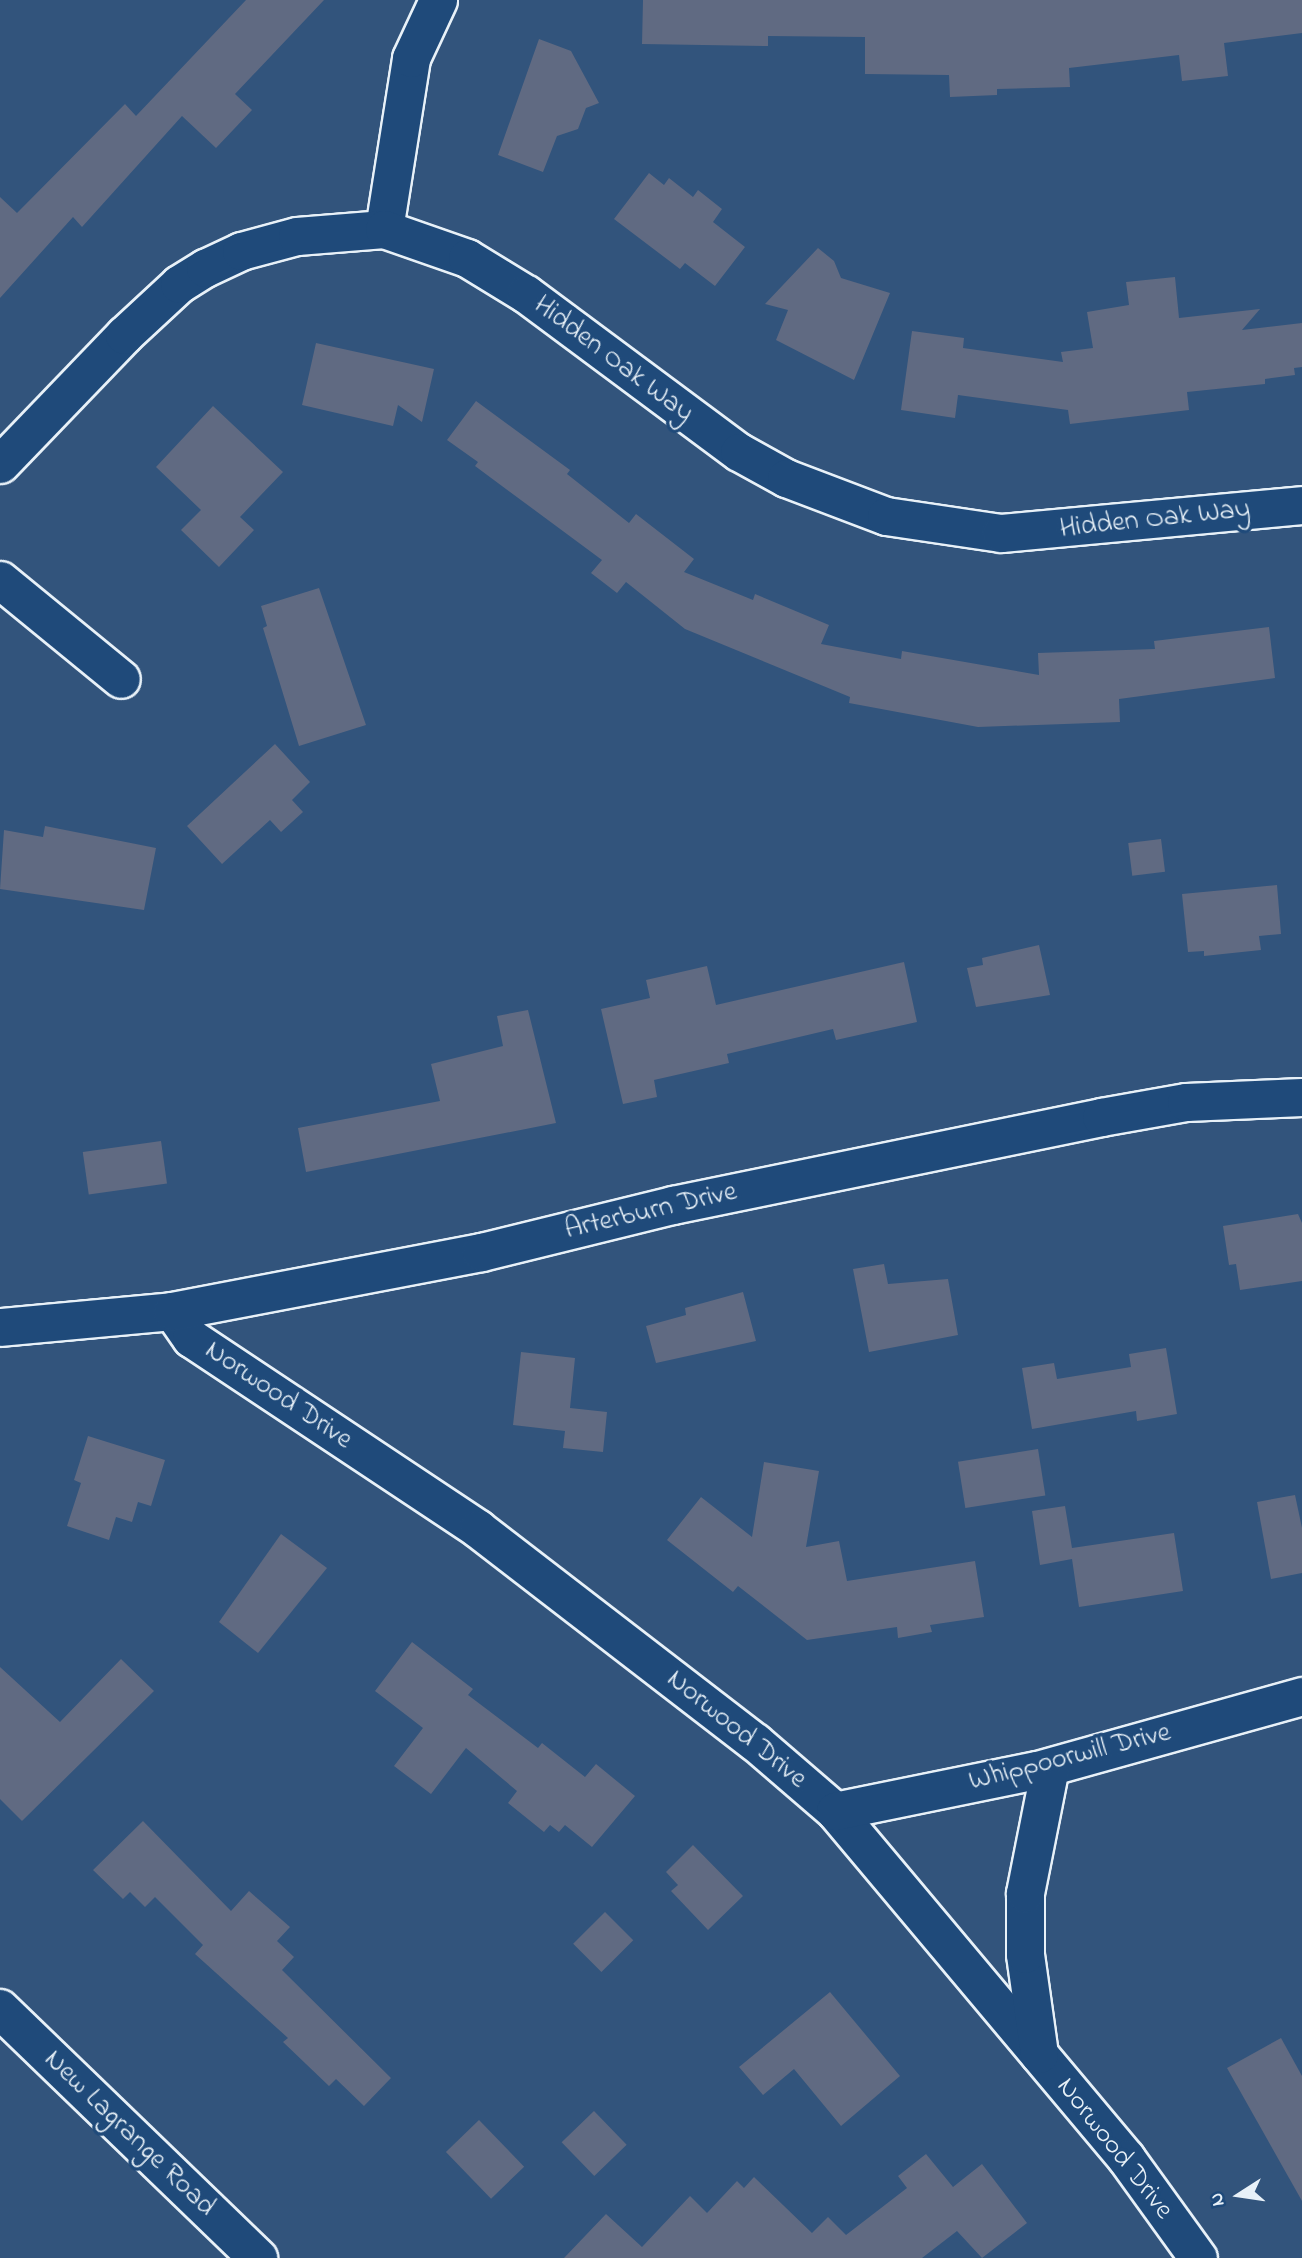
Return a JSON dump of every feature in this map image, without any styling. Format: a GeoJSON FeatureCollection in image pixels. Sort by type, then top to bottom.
{"type":"FeatureCollection","features":[{"type":"Feature","properties":{"kind":"main road","name":"New Lagrange Road"},"geometry":{"type":"LineString","coordinates":[[0,2009],[258,2258]]}},
{"type":"Feature","properties":{"kind":"street"},"geometry":{"type":"LineString","coordinates":[[384,229],[411,58],[438,0]]}},
{"type":"Feature","properties":{"kind":"street","name":"Hidden Oak Way"},"geometry":{"type":"LineString","coordinates":[[0,464],[124,335],[205,268],[241,251],[298,236],[384,229],[467,258],[526,294],[739,452],[823,494],[886,516],[1001,533],[1302,505]]}},
{"type":"Feature","properties":{"kind":"street"},"geometry":{"type":"LineString","coordinates":[[0,580],[121,679]]}},
{"type":"Feature","properties":{"kind":"street","name":"Arterburn Drive"},"geometry":{"type":"LineString","coordinates":[[0,1327],[172,1311],[481,1252],[673,1205],[1101,1117],[1186,1102],[1302,1097]]}},
{"type":"Feature","properties":{"kind":"street","name":"Norwood Drive"},"geometry":{"type":"LineString","coordinates":[[172,1311],[191,1338],[478,1529],[755,1742],[835,1811],[1126,2158],[1198,2258]]}},
{"type":"Feature","properties":{"kind":"street","name":"Whippoorwill Drive"},"geometry":{"type":"LineString","coordinates":[[835,1811],[1050,1767],[1302,1696]]}},
{"type":"Feature","properties":{"kind":"street"},"geometry":{"type":"LineString","coordinates":[[1039,2055],[1024,1954],[1025,1893],[1050,1767]]}},
{"type":"Feature","properties":{"kind":"building"},"geometry":{"type":"Polygon","coordinates":[[[246,0],[324,0],[235,94],[252,110],[216,148],[182,116],[82,227],[73,217],[0,298],[0,197],[17,213],[125,104],[136,116],[246,0]]]}},
{"type":"Feature","properties":{"kind":"building"},"geometry":{"type":"Polygon","coordinates":[[[643,0],[1302,0],[1302,33],[1224,43],[1228,76],[1182,81],[1179,55],[1069,68],[1070,87],[997,89],[997,95],[950,97],[949,75],[865,74],[865,37],[768,36],[768,46],[642,44],[643,0]]]}},
{"type":"Feature","properties":{"kind":"building"},"geometry":{"type":"Polygon","coordinates":[[[539,39],[571,51],[599,103],[586,108],[578,129],[557,136],[543,172],[498,155],[539,39]]]}},
{"type":"Feature","properties":{"kind":"building"},"geometry":{"type":"Polygon","coordinates":[[[649,173],[664,185],[669,178],[693,197],[698,190],[722,209],[713,222],[745,247],[715,286],[685,263],[680,269],[614,219],[649,173]]]}},
{"type":"Feature","properties":{"kind":"building"},"geometry":{"type":"Polygon","coordinates":[[[818,248],[834,261],[841,278],[890,293],[854,380],[776,340],[788,310],[765,304],[818,248]]]}},
{"type":"Feature","properties":{"kind":"building"},"geometry":{"type":"Polygon","coordinates":[[[1175,277],[1179,318],[1260,309],[1242,330],[1302,323],[1302,367],[1294,368],[1295,375],[1265,379],[1265,384],[1187,392],[1189,410],[1070,424],[1068,410],[958,395],[955,418],[901,410],[912,331],[964,338],[963,348],[1063,362],[1061,352],[1093,348],[1087,312],[1129,305],[1126,282],[1175,277]]]}},
{"type":"Feature","properties":{"kind":"building"},"geometry":{"type":"Polygon","coordinates":[[[316,343],[434,369],[422,422],[398,405],[393,426],[302,405],[316,343]]]}},
{"type":"Feature","properties":{"kind":"building"},"geometry":{"type":"Polygon","coordinates":[[[476,401],[570,470],[567,474],[629,523],[636,514],[694,559],[684,572],[753,600],[755,594],[829,625],[821,644],[901,659],[902,651],[1039,675],[1038,653],[1155,649],[1154,641],[1269,627],[1275,678],[1119,699],[1120,722],[978,727],[849,703],[850,697],[685,629],[626,582],[617,593],[591,573],[602,560],[475,466],[478,462],[447,440],[476,401]]]}},
{"type":"Feature","properties":{"kind":"building"},"geometry":{"type":"Polygon","coordinates":[[[213,406],[283,472],[240,517],[254,530],[219,567],[181,530],[201,510],[156,467],[213,406]]]}},
{"type":"Feature","properties":{"kind":"building"},"geometry":{"type":"Polygon","coordinates":[[[319,588],[366,725],[299,746],[263,628],[267,626],[261,606],[319,588]]]}},
{"type":"Feature","properties":{"kind":"building"},"geometry":{"type":"Polygon","coordinates":[[[275,744],[310,782],[292,800],[303,812],[281,832],[270,820],[222,864],[187,826],[275,744]]]}},
{"type":"Feature","properties":{"kind":"building"},"geometry":{"type":"Polygon","coordinates":[[[45,826],[156,848],[144,910],[0,889],[4,830],[43,837],[45,826]]]}},
{"type":"Feature","properties":{"kind":"building"},"geometry":{"type":"Polygon","coordinates":[[[1161,839],[1165,872],[1132,876],[1128,843],[1161,839]]]}},
{"type":"Feature","properties":{"kind":"building"},"geometry":{"type":"Polygon","coordinates":[[[1277,885],[1281,934],[1259,936],[1261,950],[1204,956],[1204,951],[1188,952],[1182,894],[1277,885]]]}},
{"type":"Feature","properties":{"kind":"building"},"geometry":{"type":"Polygon","coordinates":[[[1039,945],[1050,995],[976,1007],[967,968],[983,965],[982,958],[1039,945]]]}},
{"type":"Feature","properties":{"kind":"building"},"geometry":{"type":"Polygon","coordinates":[[[904,962],[917,1022],[836,1040],[833,1029],[727,1054],[729,1063],[654,1080],[657,1097],[623,1104],[601,1009],[650,998],[646,980],[707,966],[716,1005],[904,962]]]}},
{"type":"Feature","properties":{"kind":"building"},"geometry":{"type":"Polygon","coordinates":[[[528,1010],[556,1123],[306,1172],[298,1128],[440,1101],[431,1064],[503,1046],[497,1016],[528,1010]]]}},
{"type":"Feature","properties":{"kind":"building"},"geometry":{"type":"Polygon","coordinates":[[[161,1141],[167,1184],[89,1195],[83,1152],[161,1141]]]}},
{"type":"Feature","properties":{"kind":"building"},"geometry":{"type":"Polygon","coordinates":[[[1298,1214],[1302,1223],[1302,1281],[1240,1290],[1236,1264],[1229,1265],[1223,1226],[1298,1214]]]}},
{"type":"Feature","properties":{"kind":"building"},"geometry":{"type":"Polygon","coordinates":[[[884,1264],[888,1284],[948,1279],[958,1335],[869,1352],[853,1269],[884,1264]]]}},
{"type":"Feature","properties":{"kind":"building"},"geometry":{"type":"Polygon","coordinates":[[[743,1292],[756,1341],[656,1363],[646,1326],[686,1315],[685,1308],[743,1292]]]}},
{"type":"Feature","properties":{"kind":"building"},"geometry":{"type":"Polygon","coordinates":[[[1166,1348],[1177,1414],[1137,1421],[1136,1411],[1032,1429],[1022,1368],[1054,1363],[1057,1379],[1131,1367],[1129,1354],[1166,1348]]]}},
{"type":"Feature","properties":{"kind":"building"},"geometry":{"type":"Polygon","coordinates":[[[521,1352],[575,1358],[570,1408],[607,1412],[603,1452],[563,1448],[565,1431],[513,1425],[521,1352]]]}},
{"type":"Feature","properties":{"kind":"building"},"geometry":{"type":"Polygon","coordinates":[[[88,1436],[165,1460],[151,1506],[138,1502],[132,1522],[116,1517],[109,1540],[67,1526],[81,1483],[74,1480],[88,1436]]]}},
{"type":"Feature","properties":{"kind":"building"},"geometry":{"type":"Polygon","coordinates":[[[1038,1449],[1045,1495],[965,1508],[958,1462],[1038,1449]]]}},
{"type":"Feature","properties":{"kind":"building"},"geometry":{"type":"Polygon","coordinates":[[[764,1462],[819,1471],[806,1547],[839,1541],[847,1581],[975,1561],[984,1617],[930,1625],[932,1632],[898,1638],[897,1627],[807,1640],[738,1586],[733,1592],[667,1540],[701,1497],[752,1537],[764,1462]]]}},
{"type":"Feature","properties":{"kind":"building"},"geometry":{"type":"Polygon","coordinates":[[[1295,1495],[1302,1528],[1302,1573],[1271,1579],[1257,1502],[1295,1495]]]}},
{"type":"Feature","properties":{"kind":"building"},"geometry":{"type":"Polygon","coordinates":[[[1065,1506],[1072,1548],[1174,1533],[1183,1591],[1079,1607],[1072,1559],[1040,1565],[1032,1511],[1065,1506]]]}},
{"type":"Feature","properties":{"kind":"building"},"geometry":{"type":"Polygon","coordinates":[[[281,1534],[327,1568],[258,1653],[219,1622],[281,1534]]]}},
{"type":"Feature","properties":{"kind":"building"},"geometry":{"type":"Polygon","coordinates":[[[412,1642],[473,1689],[468,1695],[538,1748],[542,1743],[585,1777],[596,1764],[635,1796],[592,1847],[565,1825],[559,1832],[550,1825],[544,1832],[508,1803],[517,1791],[466,1748],[431,1794],[394,1766],[423,1728],[375,1691],[412,1642]]]}},
{"type":"Feature","properties":{"kind":"building"},"geometry":{"type":"Polygon","coordinates":[[[121,1659],[154,1691],[22,1821],[0,1799],[0,1667],[60,1722],[121,1659]]]}},
{"type":"Feature","properties":{"kind":"building"},"geometry":{"type":"Polygon","coordinates":[[[143,1821],[231,1911],[249,1891],[290,1927],[277,1941],[294,1957],[282,1970],[391,2078],[364,2106],[336,2079],[329,2086],[283,2042],[288,2038],[195,1954],[203,1945],[155,1897],[145,1907],[130,1892],[123,1899],[93,1870],[143,1821]]]}},
{"type":"Feature","properties":{"kind":"building"},"geometry":{"type":"Polygon","coordinates":[[[693,1845],[743,1896],[708,1930],[671,1891],[678,1885],[666,1872],[693,1845]]]}},
{"type":"Feature","properties":{"kind":"building"},"geometry":{"type":"Polygon","coordinates":[[[605,1912],[633,1940],[601,1972],[573,1944],[605,1912]]]}},
{"type":"Feature","properties":{"kind":"building"},"geometry":{"type":"Polygon","coordinates":[[[830,1992],[900,2076],[841,2126],[794,2069],[763,2095],[739,2067],[830,1992]]]}},
{"type":"Feature","properties":{"kind":"building"},"geometry":{"type":"Polygon","coordinates":[[[1281,2038],[1302,2076],[1302,2201],[1227,2068],[1281,2038]]]}},
{"type":"Feature","properties":{"kind":"building"},"geometry":{"type":"Polygon","coordinates":[[[594,2111],[627,2145],[594,2176],[562,2142],[594,2111]]]}},
{"type":"Feature","properties":{"kind":"building"},"geometry":{"type":"Polygon","coordinates":[[[479,2120],[524,2167],[491,2199],[446,2152],[479,2120]]]}},
{"type":"Feature","properties":{"kind":"building"},"geometry":{"type":"Polygon","coordinates":[[[926,2154],[953,2187],[982,2164],[1027,2223],[982,2258],[957,2231],[922,2258],[564,2258],[606,2214],[642,2247],[690,2196],[707,2213],[737,2181],[744,2188],[754,2177],[812,2233],[828,2217],[846,2235],[907,2188],[898,2176],[926,2154]]]}}]}
